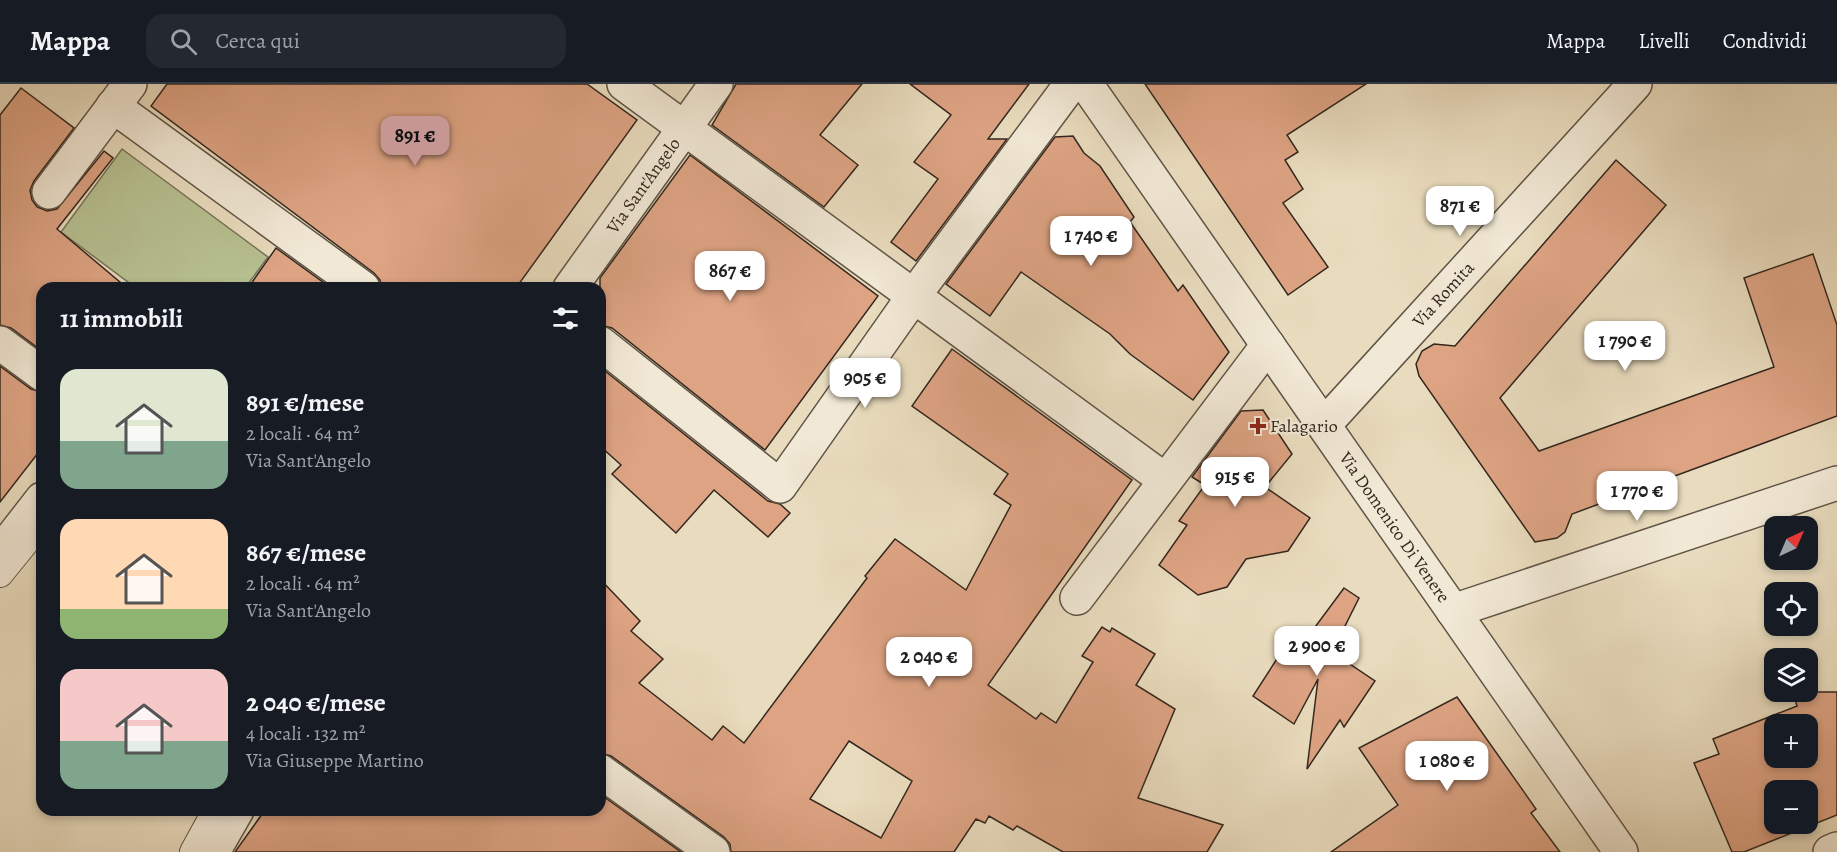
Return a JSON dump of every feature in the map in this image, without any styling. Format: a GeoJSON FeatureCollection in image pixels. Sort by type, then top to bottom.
{"type":"FeatureCollection","features":[{"type":"Feature","properties":{"kind":"street"},"geometry":{"type":"LineString","coordinates":[[624,84],[1165,480]]}},
{"type":"Feature","properties":{"kind":"street","name":"Via Sant'Angelo"},"geometry":{"type":"LineString","coordinates":[[574,282],[716,84]]}},
{"type":"Feature","properties":{"kind":"street"},"geometry":{"type":"LineString","coordinates":[[606,348],[780,486],[913,297],[1071,84]]}},
{"type":"Feature","properties":{"kind":"street","name":"Via Domenico Di Venere"},"geometry":{"type":"LineString","coordinates":[[1086,84],[1621,852]]}},
{"type":"Feature","properties":{"kind":"street","name":"Via Romita"},"geometry":{"type":"LineString","coordinates":[[1324,425],[1635,84]]}},
{"type":"Feature","properties":{"kind":"street"},"geometry":{"type":"LineString","coordinates":[[49,192],[122,95],[356,282]]}},
{"type":"Feature","properties":{"kind":"street"},"geometry":{"type":"LineString","coordinates":[[0,343],[36,370]]}},
{"type":"Feature","properties":{"kind":"street"},"geometry":{"type":"LineString","coordinates":[[1077,598],[1268,345]]}},
{"type":"Feature","properties":{"kind":"street"},"geometry":{"type":"LineString","coordinates":[[1453,611],[1837,483]]}},
{"type":"Feature","properties":{"kind":"street"},"geometry":{"type":"LineString","coordinates":[[0,552],[36,507]]}},
{"type":"Feature","properties":{"kind":"street"},"geometry":{"type":"LineString","coordinates":[[0,574],[36,528]]}},
{"type":"Feature","properties":{"kind":"street"},"geometry":{"type":"LineString","coordinates":[[606,775],[713,852]]}},
{"type":"Feature","properties":{"kind":"street"},"geometry":{"type":"LineString","coordinates":[[193,852],[213,816]]}},
{"type":"Feature","properties":{"kind":"street"},"geometry":{"type":"LineString","coordinates":[[213,852],[234,816]]}},
{"type":"Feature","properties":{"kind":"street"},"geometry":{"type":"LineString","coordinates":[[1830,852],[1837,849]]}},
{"type":"Feature","properties":{"kind":"green space"},"geometry":{"type":"Polygon","coordinates":[[[122,149],[268,257],[249,282],[128,282],[61,232],[122,149]]]}},
{"type":"Feature","properties":{"kind":"building"},"geometry":{"type":"Polygon","coordinates":[[[167,84],[587,84],[637,120],[520,282],[380,282],[374,273],[151,106],[167,84]]]}},
{"type":"Feature","properties":{"kind":"building"},"geometry":{"type":"Polygon","coordinates":[[[736,84],[862,84],[820,135],[858,165],[824,207],[712,125],[736,84]]]}},
{"type":"Feature","properties":{"kind":"building"},"geometry":{"type":"Polygon","coordinates":[[[910,84],[1029,84],[988,139],[1007,139],[916,261],[891,242],[938,179],[914,162],[951,115],[910,84]]]}},
{"type":"Feature","properties":{"kind":"building"},"geometry":{"type":"Polygon","coordinates":[[[1145,84],[1366,84],[1287,135],[1298,152],[1285,160],[1303,189],[1283,203],[1328,267],[1288,295],[1145,84]]]}},
{"type":"Feature","properties":{"kind":"building"},"geometry":{"type":"Polygon","coordinates":[[[21,88],[74,128],[34,181],[30,190],[32,200],[37,207],[47,211],[57,209],[104,151],[113,158],[57,229],[120,282],[36,282],[36,347],[11,328],[0,325],[0,115],[21,88]]]}},
{"type":"Feature","properties":{"kind":"building"},"geometry":{"type":"Polygon","coordinates":[[[1073,136],[1084,153],[1100,166],[1134,217],[1130,222],[1178,291],[1183,285],[1229,352],[1193,400],[1130,354],[1110,334],[1021,272],[990,316],[946,284],[1055,137],[1073,136]]]}},
{"type":"Feature","properties":{"kind":"building"},"geometry":{"type":"Polygon","coordinates":[[[690,155],[878,296],[765,450],[612,328],[606,326],[606,282],[600,282],[600,278],[690,155]]]}},
{"type":"Feature","properties":{"kind":"building"},"geometry":{"type":"Polygon","coordinates":[[[1616,160],[1666,205],[1500,398],[1539,451],[1774,367],[1744,278],[1813,254],[1837,325],[1837,416],[1572,514],[1565,532],[1557,538],[1535,542],[1419,376],[1416,364],[1422,351],[1434,344],[1455,346],[1616,160]]]}},
{"type":"Feature","properties":{"kind":"building"},"geometry":{"type":"Polygon","coordinates":[[[276,248],[323,282],[252,282],[276,248]]]}},
{"type":"Feature","properties":{"kind":"building"},"geometry":{"type":"Polygon","coordinates":[[[952,349],[1132,480],[988,685],[1036,719],[1041,713],[1056,723],[1093,662],[1082,656],[1102,627],[1110,632],[1112,628],[1155,654],[1136,685],[1175,709],[1138,798],[1223,825],[1207,852],[1063,852],[1017,826],[1013,830],[989,816],[985,823],[976,819],[954,852],[731,852],[730,844],[724,837],[606,755],[606,585],[640,621],[631,631],[663,659],[639,683],[712,740],[723,726],[744,743],[867,578],[865,576],[895,539],[966,590],[1011,505],[994,494],[1008,474],[912,406],[952,349]],[[849,741],[810,799],[881,838],[912,781],[849,741]]]}},
{"type":"Feature","properties":{"kind":"building"},"geometry":{"type":"Polygon","coordinates":[[[0,366],[36,390],[36,456],[0,502],[0,366]]]}},
{"type":"Feature","properties":{"kind":"building"},"geometry":{"type":"Polygon","coordinates":[[[606,372],[768,501],[780,504],[790,513],[768,537],[714,490],[676,533],[612,474],[621,465],[606,451],[606,372]]]}},
{"type":"Feature","properties":{"kind":"building"},"geometry":{"type":"Polygon","coordinates":[[[1263,410],[1292,454],[1265,487],[1310,518],[1288,551],[1246,559],[1227,587],[1198,595],[1159,565],[1187,525],[1179,521],[1205,485],[1192,477],[1241,411],[1263,410]]]}},
{"type":"Feature","properties":{"kind":"building"},"geometry":{"type":"Polygon","coordinates":[[[1344,588],[1359,598],[1332,652],[1375,681],[1344,727],[1340,720],[1307,769],[1318,679],[1294,724],[1253,696],[1293,634],[1304,642],[1344,588]]]}},
{"type":"Feature","properties":{"kind":"building"},"geometry":{"type":"Polygon","coordinates":[[[1818,692],[1837,692],[1837,815],[1818,823],[1818,780],[1764,780],[1764,834],[1789,834],[1744,852],[1732,852],[1694,763],[1719,754],[1713,739],[1764,719],[1764,768],[1818,768],[1818,714],[1777,714],[1797,706],[1796,702],[1818,702],[1818,692]]]}},
{"type":"Feature","properties":{"kind":"building"},"geometry":{"type":"Polygon","coordinates":[[[1457,697],[1536,809],[1531,813],[1560,852],[1331,852],[1398,805],[1359,748],[1457,697]]]}},
{"type":"Feature","properties":{"kind":"building"},"geometry":{"type":"Polygon","coordinates":[[[606,798],[681,852],[235,852],[261,816],[606,816],[606,798]]]}},
{"type":"Feature","properties":{"kind":"place","name":"Falagario"},"geometry":{"type":"Point","coordinates":[1258,426]}}]}
